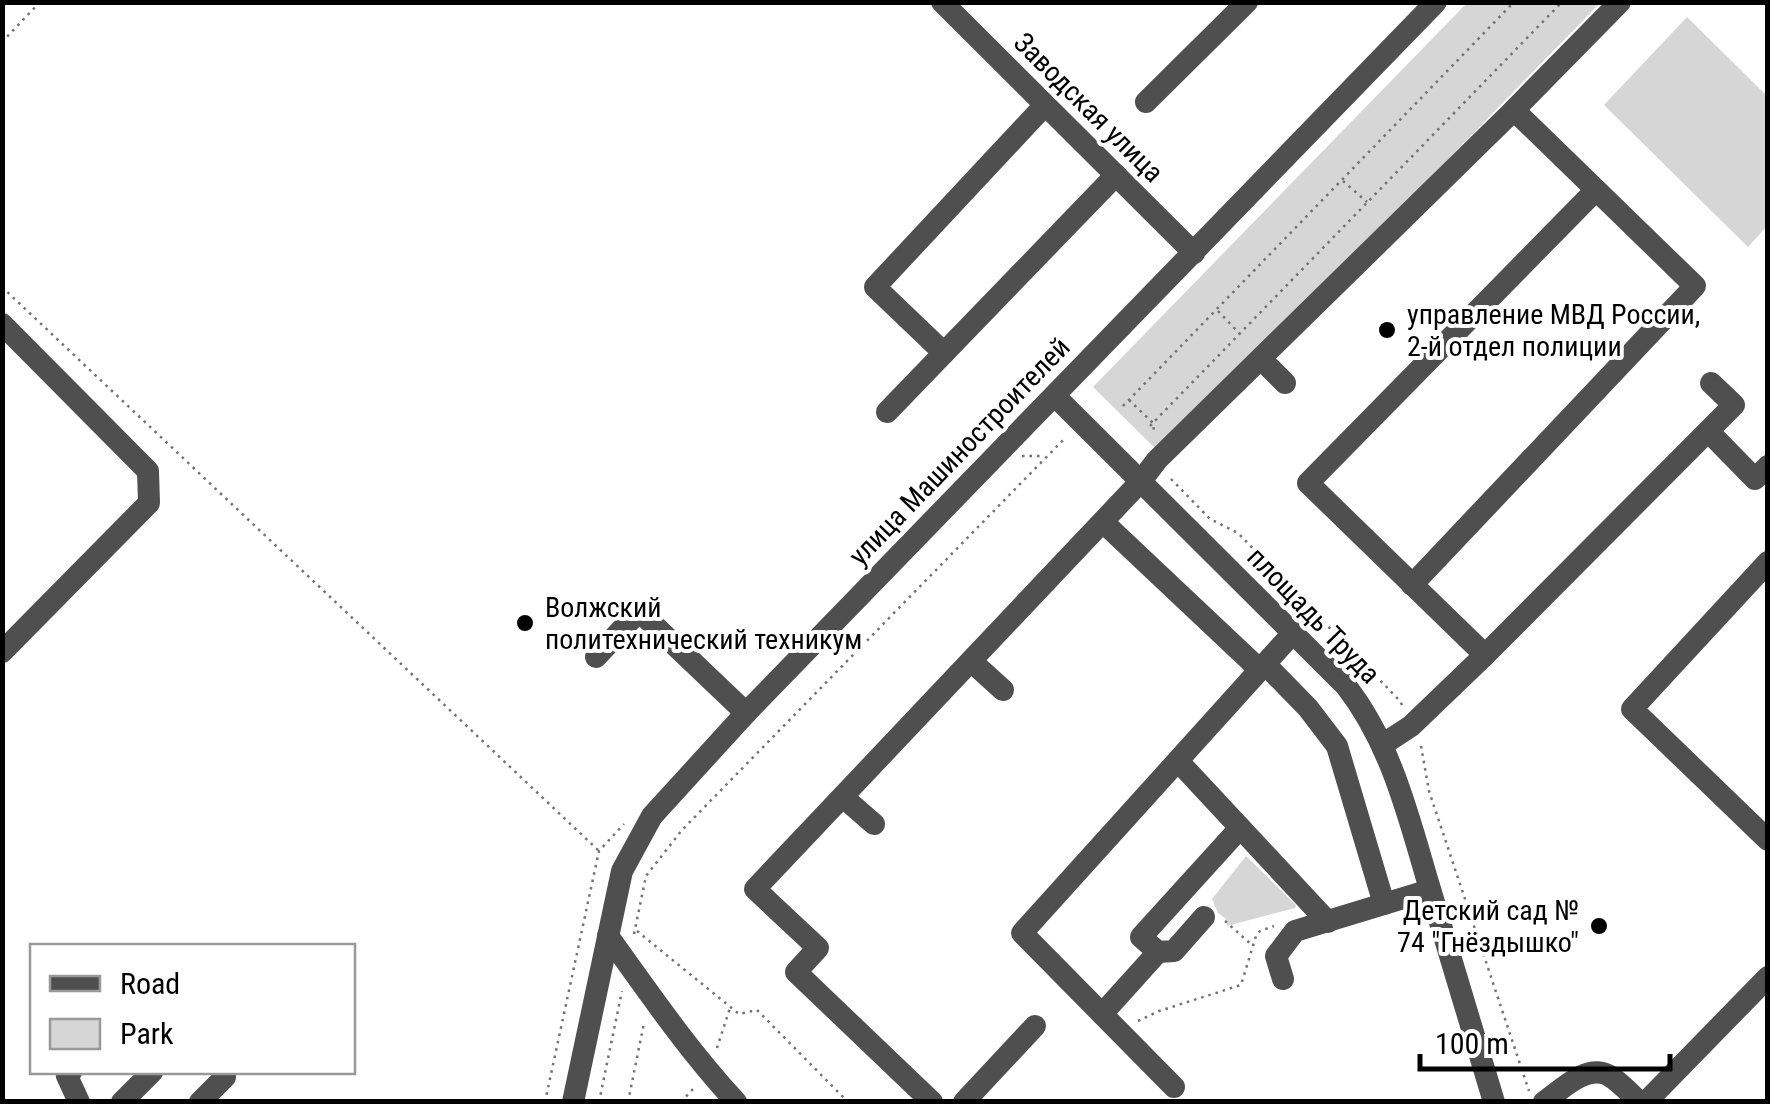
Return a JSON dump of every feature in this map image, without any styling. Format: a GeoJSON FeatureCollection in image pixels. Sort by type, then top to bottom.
{"type":"FeatureCollection","features":[{"type":"Feature","properties":{"kind":"street","name":"Заводская улица"},"geometry":{"type":"LineString","coordinates":[[942,2],[1194,253]]}},
{"type":"Feature","properties":{"kind":"street"},"geometry":{"type":"LineString","coordinates":[[1146,102],[1247,2]]}},
{"type":"Feature","properties":{"kind":"street","name":"улица Машиностроителей"},"geometry":{"type":"LineString","coordinates":[[573,1102],[622,872],[652,816],[746,714],[1436,2]]}},
{"type":"Feature","properties":{"kind":"street"},"geometry":{"type":"LineString","coordinates":[[932,1102],[796,972],[818,948],[756,890],[1141,482],[1157,460],[1620,2]]}},
{"type":"Feature","properties":{"kind":"street"},"geometry":{"type":"LineString","coordinates":[[944,353],[875,288],[1045,104]]}},
{"type":"Feature","properties":{"kind":"street"},"geometry":{"type":"LineString","coordinates":[[1412,584],[1694,286],[1514,110]]}},
{"type":"Feature","properties":{"kind":"street"},"geometry":{"type":"LineString","coordinates":[[886,412],[1116,176]]}},
{"type":"Feature","properties":{"kind":"street"},"geometry":{"type":"LineString","coordinates":[[1485,655],[1308,482],[1596,190]]}},
{"type":"Feature","properties":{"kind":"street"},"geometry":{"type":"LineString","coordinates":[[2,324],[148,471],[149,503],[2,652]]}},
{"type":"Feature","properties":{"kind":"street"},"geometry":{"type":"LineString","coordinates":[[1262,358],[1285,383]]}},
{"type":"Feature","properties":{"kind":"street"},"geometry":{"type":"LineString","coordinates":[[1382,745],[1411,726],[1485,655],[1734,405],[1711,383]]}},
{"type":"Feature","properties":{"kind":"street","name":"площадь Труда"},"geometry":{"type":"LineString","coordinates":[[1055,396],[1346,686],[1368,718],[1404,801],[1494,1102]]}},
{"type":"Feature","properties":{"kind":"street"},"geometry":{"type":"LineString","coordinates":[[1709,432],[1763,479]]}},
{"type":"Feature","properties":{"kind":"street"},"geometry":{"type":"LineString","coordinates":[[1102,522],[1308,708],[1337,746],[1384,904]]}},
{"type":"Feature","properties":{"kind":"street"},"geometry":{"type":"LineString","coordinates":[[1768,562],[1632,709],[1768,840]]}},
{"type":"Feature","properties":{"kind":"street"},"geometry":{"type":"LineString","coordinates":[[596,657],[639,611],[746,714]]}},
{"type":"Feature","properties":{"kind":"street"},"geometry":{"type":"LineString","coordinates":[[1174,1087],[1022,932],[1293,634]]}},
{"type":"Feature","properties":{"kind":"street"},"geometry":{"type":"LineString","coordinates":[[971,661],[1003,690]]}},
{"type":"Feature","properties":{"kind":"street"},"geometry":{"type":"LineString","coordinates":[[1178,761],[1328,922]]}},
{"type":"Feature","properties":{"kind":"street"},"geometry":{"type":"LineString","coordinates":[[843,797],[874,824]]}},
{"type":"Feature","properties":{"kind":"street"},"geometry":{"type":"LineString","coordinates":[[1204,917],[1174,951],[1158,952],[1141,937],[1240,828]]}},
{"type":"Feature","properties":{"kind":"street"},"geometry":{"type":"LineString","coordinates":[[1282,979],[1276,956],[1295,931],[1430,890]]}},
{"type":"Feature","properties":{"kind":"street"},"geometry":{"type":"LineString","coordinates":[[608,936],[650,997],[736,1102]]}},
{"type":"Feature","properties":{"kind":"street"},"geometry":{"type":"LineString","coordinates":[[1110,1022],[1158,952]]}},
{"type":"Feature","properties":{"kind":"street"},"geometry":{"type":"LineString","coordinates":[[1544,1102],[1595,1071],[1610,1075],[1642,1102],[1768,977]]}},
{"type":"Feature","properties":{"kind":"street"},"geometry":{"type":"LineString","coordinates":[[964,1102],[1035,1026]]}},
{"type":"Feature","properties":{"kind":"street"},"geometry":{"type":"LineString","coordinates":[[69,1074],[80,1102]]}},
{"type":"Feature","properties":{"kind":"street"},"geometry":{"type":"LineString","coordinates":[[122,1102],[150,1074]]}},
{"type":"Feature","properties":{"kind":"street"},"geometry":{"type":"LineString","coordinates":[[200,1102],[225,1077]]}},
{"type":"Feature","properties":{"kind":"path"},"geometry":{"type":"LineString","coordinates":[[2,42],[40,2]]}},
{"type":"Feature","properties":{"kind":"path"},"geometry":{"type":"LineString","coordinates":[[1123,406],[1514,2]]}},
{"type":"Feature","properties":{"kind":"path"},"geometry":{"type":"LineString","coordinates":[[1152,424],[1562,2]]}},
{"type":"Feature","properties":{"kind":"path"},"geometry":{"type":"LineString","coordinates":[[1343,180],[1368,204]]}},
{"type":"Feature","properties":{"kind":"path"},"geometry":{"type":"LineString","coordinates":[[2,287],[599,851],[545,1102]]}},
{"type":"Feature","properties":{"kind":"path"},"geometry":{"type":"LineString","coordinates":[[1217,310],[1240,334]]}},
{"type":"Feature","properties":{"kind":"path"},"geometry":{"type":"LineString","coordinates":[[1129,400],[1152,424],[1158,466],[1210,519],[1238,534],[1400,700],[1420,743],[1430,791],[1533,1102]]}},
{"type":"Feature","properties":{"kind":"path"},"geometry":{"type":"LineString","coordinates":[[599,1102],[646,876],[682,830],[1081,422]]}},
{"type":"Feature","properties":{"kind":"path"},"geometry":{"type":"LineString","coordinates":[[1110,1022],[1241,985],[1256,936],[1275,926]]}},
{"type":"Feature","properties":{"kind":"path"},"geometry":{"type":"LineString","coordinates":[[635,929],[739,1014],[757,1010],[848,1102]]}},
{"type":"Feature","properties":{"kind":"path"},"geometry":{"type":"LineString","coordinates":[[628,1102],[650,997]]}},
{"type":"Feature","properties":{"kind":"green space"},"geometry":{"type":"Polygon","coordinates":[[[1467,3],[1600,3],[1161,454],[1093,387],[1467,3]]]}},
{"type":"Feature","properties":{"kind":"green space"},"geometry":{"type":"Polygon","coordinates":[[[1687,17],[1767,96],[1767,226],[1748,247],[1604,105],[1687,17]]]}},
{"type":"Feature","properties":{"kind":"green space"},"geometry":{"type":"Polygon","coordinates":[[[1246,856],[1296,905],[1227,926],[1212,899],[1246,856]]]}},
{"type":"Feature","properties":{"kind":"place","name":"управление МВД России, 2-й отдел полиции"},"geometry":{"type":"Point","coordinates":[1387,330]}},
{"type":"Feature","properties":{"kind":"place","name":"Волжский политехнический техникум"},"geometry":{"type":"Point","coordinates":[525,623]}},
{"type":"Feature","properties":{"kind":"place","name":"Детский сад № 74 \"Гнёздышко\""},"geometry":{"type":"Point","coordinates":[1599,926]}}]}
